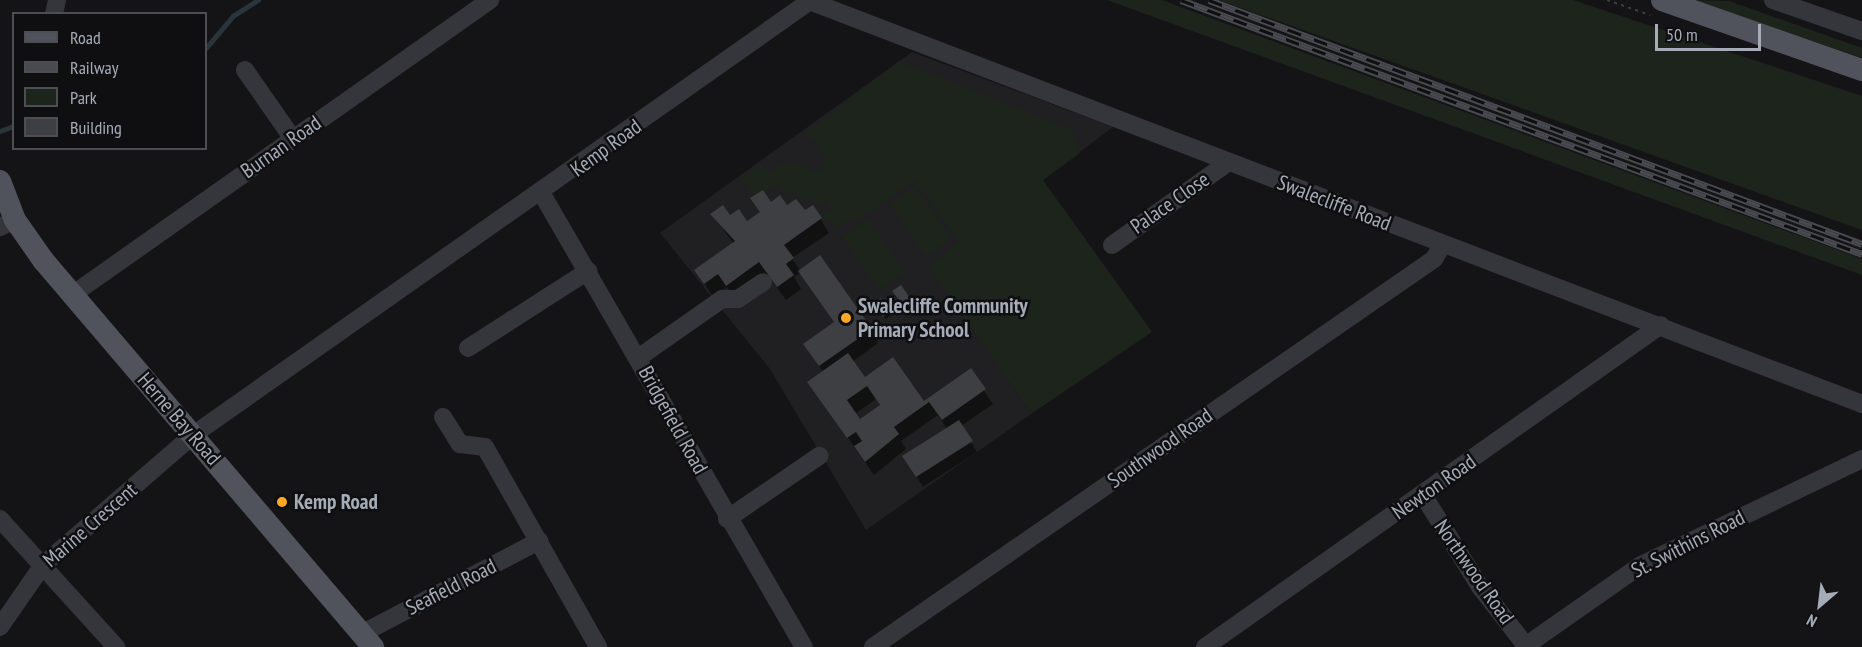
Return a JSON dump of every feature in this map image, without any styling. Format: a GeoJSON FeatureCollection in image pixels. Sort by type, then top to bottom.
{"type":"FeatureCollection","features":[{"type":"Feature","properties":{"kind":"main road"},"geometry":{"type":"LineString","coordinates":[[1662,0],[1862,70]]}},
{"type":"Feature","properties":{"kind":"main road","name":"Herne Bay Road"},"geometry":{"type":"LineString","coordinates":[[0,181],[8,224],[72,295],[368,640]]}},
{"type":"Feature","properties":{"kind":"street","name":"Burnan Road"},"geometry":{"type":"LineString","coordinates":[[72,295],[490,0]]}},
{"type":"Feature","properties":{"kind":"street"},"geometry":{"type":"LineString","coordinates":[[1773,0],[1862,31]]}},
{"type":"Feature","properties":{"kind":"street","name":"Swalecliffe Road"},"geometry":{"type":"LineString","coordinates":[[809,1],[1661,325],[1862,404]]}},
{"type":"Feature","properties":{"kind":"street","name":"Kemp Road"},"geometry":{"type":"LineString","coordinates":[[193,435],[542,194],[809,1]]}},
{"type":"Feature","properties":{"kind":"street"},"geometry":{"type":"LineString","coordinates":[[245,70],[293,139]]}},
{"type":"Feature","properties":{"kind":"street","name":"Palace Close"},"geometry":{"type":"LineString","coordinates":[[1112,245],[1229,162]]}},
{"type":"Feature","properties":{"kind":"street","name":"Bridgefield Road"},"geometry":{"type":"LineString","coordinates":[[542,194],[638,358],[727,519],[804,647]]}},
{"type":"Feature","properties":{"kind":"street","name":"Southwood Road"},"geometry":{"type":"LineString","coordinates":[[873,647],[1434,259],[1443,244]]}},
{"type":"Feature","properties":{"kind":"street"},"geometry":{"type":"LineString","coordinates":[[468,348],[588,271]]}},
{"type":"Feature","properties":{"kind":"street"},"geometry":{"type":"LineString","coordinates":[[638,358],[722,299],[738,299],[763,282]]}},
{"type":"Feature","properties":{"kind":"street","name":"Newton Road"},"geometry":{"type":"LineString","coordinates":[[1205,647],[1661,325]]}},
{"type":"Feature","properties":{"kind":"street"},"geometry":{"type":"LineString","coordinates":[[443,417],[460,444],[491,442],[539,542],[598,647]]}},
{"type":"Feature","properties":{"kind":"street","name":"Marine Crescent"},"geometry":{"type":"LineString","coordinates":[[0,627],[42,565],[193,435]]}},
{"type":"Feature","properties":{"kind":"street"},"geometry":{"type":"LineString","coordinates":[[727,519],[819,456]]}},
{"type":"Feature","properties":{"kind":"street","name":"St. Swithins Road"},"geometry":{"type":"LineString","coordinates":[[1526,646],[1641,565],[1862,459]]}},
{"type":"Feature","properties":{"kind":"street","name":"Northwood Road"},"geometry":{"type":"LineString","coordinates":[[1423,495],[1481,588],[1526,646]]}},
{"type":"Feature","properties":{"kind":"street"},"geometry":{"type":"LineString","coordinates":[[0,519],[116,647]]}},
{"type":"Feature","properties":{"kind":"street","name":"Seafield Road"},"geometry":{"type":"LineString","coordinates":[[368,640],[539,542]]}},
{"type":"Feature","properties":{"kind":"shaded area","name":"Swalecliffe Community Primary School"},"geometry":{"type":"Polygon","coordinates":[[[912,52],[1113,127],[929,266],[1031,414],[866,530],[770,369],[660,233],[912,52]]]}},
{"type":"Feature","properties":{"kind":"green space"},"geometry":{"type":"Polygon","coordinates":[[[1107,0],[1162,0],[1862,259],[1862,275],[1107,0]]]}},
{"type":"Feature","properties":{"kind":"green space"},"geometry":{"type":"Polygon","coordinates":[[[1219,0],[1573,0],[1862,96],[1862,230],[1219,0]]]}},
{"type":"Feature","properties":{"kind":"green space"},"geometry":{"type":"Polygon","coordinates":[[[1692,0],[1729,1],[1862,48],[1862,58],[1692,0]]]}},
{"type":"Feature","properties":{"kind":"green space"},"geometry":{"type":"Polygon","coordinates":[[[899,61],[1072,130],[1080,153],[1043,180],[1152,332],[1031,414],[928,266],[959,242],[915,181],[854,223],[849,219],[837,228],[821,216],[831,210],[826,202],[818,207],[810,197],[802,201],[793,190],[785,196],[776,185],[754,196],[740,178],[760,165],[773,172],[783,162],[798,162],[811,172],[822,169],[825,161],[817,142],[804,134],[899,61]]]}},
{"type":"Feature","properties":{"kind":"green space"},"geometry":{"type":"Polygon","coordinates":[[[915,186],[952,239],[926,257],[889,204],[915,186]]]}},
{"type":"Feature","properties":{"kind":"green space"},"geometry":{"type":"Polygon","coordinates":[[[868,219],[905,272],[879,290],[842,237],[868,219]]]}},
{"type":"Feature","properties":{"kind":"building"},"geometry":{"type":"Polygon","coordinates":[[[763,190],[771,202],[780,195],[787,205],[796,199],[805,210],[813,205],[822,218],[784,245],[794,258],[786,264],[794,275],[777,287],[759,262],[726,286],[718,274],[704,284],[694,270],[735,241],[710,214],[723,205],[730,215],[739,209],[747,221],[760,212],[750,198],[763,190]]]}},
{"type":"Feature","properties":{"kind":"building"},"geometry":{"type":"Polygon","coordinates":[[[820,255],[872,329],[819,366],[803,344],[834,322],[798,271],[820,255]]]}},
{"type":"Feature","properties":{"kind":"building"},"geometry":{"type":"Polygon","coordinates":[[[901,285],[910,298],[902,304],[892,291],[901,285]]]}},
{"type":"Feature","properties":{"kind":"building"},"geometry":{"type":"Polygon","coordinates":[[[881,298],[891,311],[883,317],[873,304],[881,298]]]}},
{"type":"Feature","properties":{"kind":"building"},"geometry":{"type":"Polygon","coordinates":[[[848,353],[865,377],[893,357],[924,401],[971,368],[986,389],[942,420],[929,402],[894,427],[899,434],[865,462],[854,446],[862,441],[856,432],[847,438],[807,382],[848,353]],[[867,386],[847,400],[860,419],[880,405],[867,386]]]}},
{"type":"Feature","properties":{"kind":"building"},"geometry":{"type":"Polygon","coordinates":[[[959,420],[973,441],[916,477],[902,456],[959,420]]]}},
{"type":"Feature","properties":{"kind":"waterway"},"geometry":{"type":"LineString","coordinates":[[207,47],[233,16],[258,0]]}},
{"type":"Feature","properties":{"kind":"waterway"},"geometry":{"type":"LineString","coordinates":[[0,131],[12,127]]}},
{"type":"Feature","properties":{"kind":"railway"},"geometry":{"type":"LineString","coordinates":[[1181,0],[1862,254]]}},
{"type":"Feature","properties":{"kind":"railway"},"geometry":{"type":"LineString","coordinates":[[1209,0],[1862,244]]}},
{"type":"Feature","properties":{"kind":"place","name":"Swalecliffe Community Primary School"},"geometry":{"type":"Point","coordinates":[846,318]}},
{"type":"Feature","properties":{"kind":"place","name":"Kemp Road"},"geometry":{"type":"Point","coordinates":[282,502]}}]}
